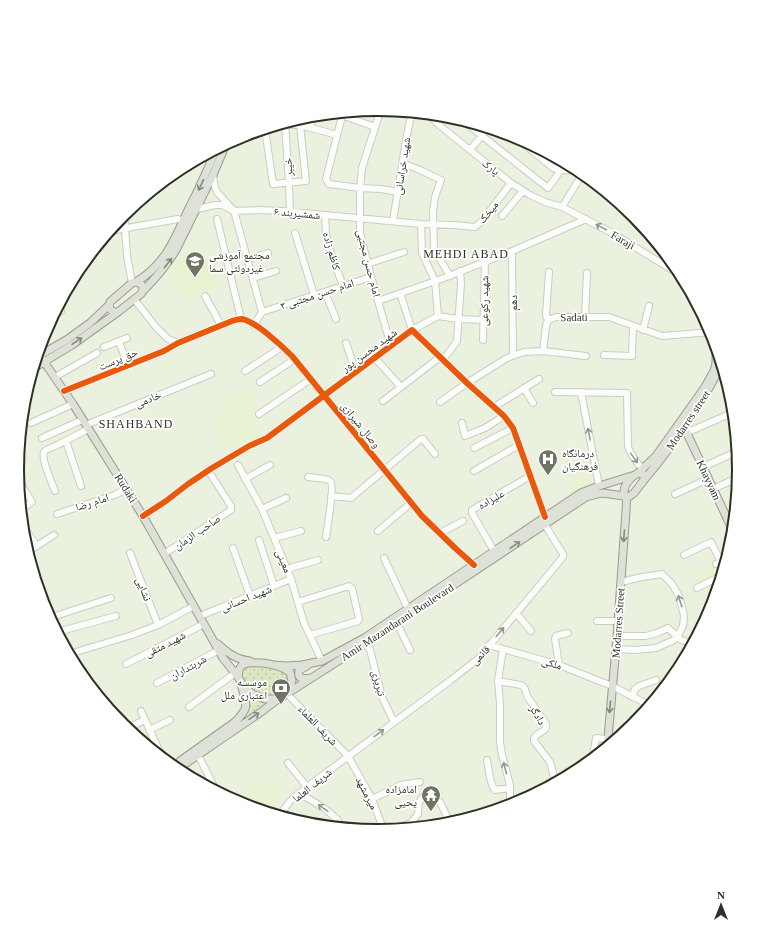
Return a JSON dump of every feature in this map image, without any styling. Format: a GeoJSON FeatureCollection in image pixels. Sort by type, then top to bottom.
{"type":"FeatureCollection","features":[{"type":"Feature","properties":{"kind":"main road"},"geometry":{"type":"LineString","coordinates":[[44,355],[95,329],[118,312],[152,283],[171,259],[184,235],[222,153]]}},
{"type":"Feature","properties":{"kind":"main road"},"geometry":{"type":"LineString","coordinates":[[44,354],[90,323],[109,305],[112,300],[134,283],[146,276],[156,267],[172,245],[212,158]]}},
{"type":"Feature","properties":{"kind":"main road"},"geometry":{"type":"LineString","coordinates":[[134,283],[140,283],[142,286],[142,292]]}},
{"type":"Feature","properties":{"kind":"main road"},"geometry":{"type":"LineString","coordinates":[[109,305],[112,312],[118,312]]}},
{"type":"Feature","properties":{"kind":"main road","name":"Rudaki"},"geometry":{"type":"LineString","coordinates":[[42,360],[73,404],[143,516],[226,662],[238,677]]}},
{"type":"Feature","properties":{"kind":"main road","name":"Modarres Street"},"geometry":{"type":"LineString","coordinates":[[607,740],[616,649],[626,511],[625,487],[628,482],[656,456],[717,366]]}},
{"type":"Feature","properties":{"kind":"main road","name":"Modarres street"},"geometry":{"type":"LineString","coordinates":[[625,496],[630,496],[634,493],[685,430],[718,370]]}},
{"type":"Feature","properties":{"kind":"main road","name":"Khayyam"},"geometry":{"type":"LineString","coordinates":[[685,430],[713,489],[730,517]]}},
{"type":"Feature","properties":{"kind":"main road"},"geometry":{"type":"LineString","coordinates":[[639,472],[643,474],[644,480]]}},
{"type":"Feature","properties":{"kind":"main road","name":"Amir Mazandarani Boulevard"},"geometry":{"type":"LineString","coordinates":[[273,665],[302,666],[322,661],[366,637],[581,493],[639,472]]}},
{"type":"Feature","properties":{"kind":"main road"},"geometry":{"type":"LineString","coordinates":[[603,485],[610,487],[608,493],[619,501],[626,511]]}},
{"type":"Feature","properties":{"kind":"main road","name":"Amir Mazandarani Boulevard"},"geometry":{"type":"LineString","coordinates":[[183,765],[284,695],[397,623],[586,497],[608,493],[625,496]]}},
{"type":"Feature","properties":{"kind":"main road","name":"Rudaki"},"geometry":{"type":"LineString","coordinates":[[214,640],[227,653],[244,661],[259,662]]}},
{"type":"Feature","properties":{"kind":"main road"},"geometry":{"type":"LineString","coordinates":[[226,662],[229,664],[234,662],[232,655]]}},
{"type":"Feature","properties":{"kind":"main road"},"geometry":{"type":"LineString","coordinates":[[178,763],[236,722],[246,708],[246,701],[238,677],[239,670],[242,665],[259,662],[284,668],[290,672],[292,681],[284,695],[269,699],[254,695],[244,686],[238,677]]}},
{"type":"Feature","properties":{"kind":"main road"},"geometry":{"type":"LineString","coordinates":[[313,664],[302,668],[299,672],[302,679],[313,677]]}},
{"type":"Feature","properties":{"kind":"street","name":"امام حسن مجتبی"},"geometry":{"type":"LineString","coordinates":[[379,116],[362,168],[360,188],[360,233],[371,277],[392,346]]}},
{"type":"Feature","properties":{"kind":"street"},"geometry":{"type":"LineString","coordinates":[[339,118],[337,135],[326,179],[329,184],[398,192]]}},
{"type":"Feature","properties":{"kind":"street"},"geometry":{"type":"LineString","coordinates":[[349,118],[375,127]]}},
{"type":"Feature","properties":{"kind":"street","name":"شهید خراسانی"},"geometry":{"type":"LineString","coordinates":[[393,221],[411,118]]}},
{"type":"Feature","properties":{"kind":"street","name":"پارک"},"geometry":{"type":"LineString","coordinates":[[435,121],[511,183],[530,195],[562,207]]}},
{"type":"Feature","properties":{"kind":"street"},"geometry":{"type":"LineString","coordinates":[[310,127],[311,123]]}},
{"type":"Feature","properties":{"kind":"street"},"geometry":{"type":"LineString","coordinates":[[300,125],[337,135]]}},
{"type":"Feature","properties":{"kind":"street"},"geometry":{"type":"LineString","coordinates":[[267,134],[273,184],[306,181],[300,125]]}},
{"type":"Feature","properties":{"kind":"street","name":"خیبر"},"geometry":{"type":"LineString","coordinates":[[285,129],[290,212]]}},
{"type":"Feature","properties":{"kind":"street"},"geometry":{"type":"LineString","coordinates":[[473,129],[548,188],[564,170]]}},
{"type":"Feature","properties":{"kind":"street"},"geometry":{"type":"LineString","coordinates":[[470,150],[485,133]]}},
{"type":"Feature","properties":{"kind":"street"},"geometry":{"type":"LineString","coordinates":[[533,152],[553,168],[564,170]]}},
{"type":"Feature","properties":{"kind":"street"},"geometry":{"type":"LineString","coordinates":[[402,163],[441,180],[435,197],[433,212],[434,249],[450,276]]}},
{"type":"Feature","properties":{"kind":"street"},"geometry":{"type":"LineString","coordinates":[[213,174],[217,192],[234,211],[248,259],[262,312],[254,325]]}},
{"type":"Feature","properties":{"kind":"street"},"geometry":{"type":"LineString","coordinates":[[562,207],[578,178]]}},
{"type":"Feature","properties":{"kind":"street","name":"میخک"},"geometry":{"type":"LineString","coordinates":[[433,225],[475,227],[481,222],[511,183]]}},
{"type":"Feature","properties":{"kind":"street"},"geometry":{"type":"LineString","coordinates":[[502,216],[523,191]]}},
{"type":"Feature","properties":{"kind":"street","name":"شمشیربند ۶"},"geometry":{"type":"LineString","coordinates":[[197,209],[222,205],[234,211],[260,210],[290,212],[433,225]]}},
{"type":"Feature","properties":{"kind":"street","name":"Faraji"},"geometry":{"type":"LineString","coordinates":[[562,207],[612,233],[669,268]]}},
{"type":"Feature","properties":{"kind":"street","name":"کاظم زاده"},"geometry":{"type":"LineString","coordinates":[[324,215],[330,251],[343,286]]}},
{"type":"Feature","properties":{"kind":"street"},"geometry":{"type":"LineString","coordinates":[[120,229],[178,219],[184,221]]}},
{"type":"Feature","properties":{"kind":"street"},"geometry":{"type":"LineString","coordinates":[[378,301],[450,276],[586,219]]}},
{"type":"Feature","properties":{"kind":"street"},"geometry":{"type":"LineString","coordinates":[[134,299],[156,327],[168,339],[178,344],[221,325],[241,319],[218,220]]}},
{"type":"Feature","properties":{"kind":"street"},"geometry":{"type":"LineString","coordinates":[[125,224],[127,256],[134,283]]}},
{"type":"Feature","properties":{"kind":"street"},"geometry":{"type":"LineString","coordinates":[[421,224],[422,253],[435,281],[438,316]]}},
{"type":"Feature","properties":{"kind":"street"},"geometry":{"type":"LineString","coordinates":[[294,233],[314,295]]}},
{"type":"Feature","properties":{"kind":"street","name":"دهم"},"geometry":{"type":"LineString","coordinates":[[512,251],[513,356]]}},
{"type":"Feature","properties":{"kind":"street"},"geometry":{"type":"LineString","coordinates":[[368,264],[404,252]]}},
{"type":"Feature","properties":{"kind":"street"},"geometry":{"type":"LineString","coordinates":[[248,259],[268,253]]}},
{"type":"Feature","properties":{"kind":"street","name":"شهید رکوعی"},"geometry":{"type":"LineString","coordinates":[[483,340],[485,262]]}},
{"type":"Feature","properties":{"kind":"street"},"geometry":{"type":"LineString","coordinates":[[253,278],[276,271]]}},
{"type":"Feature","properties":{"kind":"street"},"geometry":{"type":"LineString","coordinates":[[383,400],[442,358],[457,341],[461,284],[460,271]]}},
{"type":"Feature","properties":{"kind":"street"},"geometry":{"type":"LineString","coordinates":[[548,320],[546,315],[549,272]]}},
{"type":"Feature","properties":{"kind":"street"},"geometry":{"type":"LineString","coordinates":[[585,317],[587,272]]}},
{"type":"Feature","properties":{"kind":"street","name":"امام حسن مجتبی ۳"},"geometry":{"type":"LineString","coordinates":[[262,312],[371,277]]}},
{"type":"Feature","properties":{"kind":"street"},"geometry":{"type":"LineString","coordinates":[[325,292],[336,319]]}},
{"type":"Feature","properties":{"kind":"street"},"geometry":{"type":"LineString","coordinates":[[400,293],[412,330],[438,316],[458,319],[484,320]]}},
{"type":"Feature","properties":{"kind":"street"},"geometry":{"type":"LineString","coordinates":[[205,296],[221,325]]}},
{"type":"Feature","properties":{"kind":"street"},"geometry":{"type":"LineString","coordinates":[[643,330],[649,306]]}},
{"type":"Feature","properties":{"kind":"street","name":"Sadati"},"geometry":{"type":"LineString","coordinates":[[543,351],[548,320],[556,317],[609,317],[662,336],[705,333]]}},
{"type":"Feature","properties":{"kind":"street","name":"وصال شیرازی"},"geometry":{"type":"LineString","coordinates":[[241,319],[250,322],[272,337],[295,358],[422,516],[474,565]]}},
{"type":"Feature","properties":{"kind":"street"},"geometry":{"type":"LineString","coordinates":[[604,355],[632,356],[633,326]]}},
{"type":"Feature","properties":{"kind":"street","name":"شهید محسن پور"},"geometry":{"type":"LineString","coordinates":[[143,516],[208,470],[242,450],[267,438],[412,330],[504,416],[513,428],[545,517]]}},
{"type":"Feature","properties":{"kind":"street"},"geometry":{"type":"LineString","coordinates":[[104,347],[127,338]]}},
{"type":"Feature","properties":{"kind":"street"},"geometry":{"type":"LineString","coordinates":[[119,342],[128,365]]}},
{"type":"Feature","properties":{"kind":"street"},"geometry":{"type":"LineString","coordinates":[[346,343],[356,372]]}},
{"type":"Feature","properties":{"kind":"street","name":"حق پرست"},"geometry":{"type":"LineString","coordinates":[[64,391],[178,344]]}},
{"type":"Feature","properties":{"kind":"street"},"geometry":{"type":"LineString","coordinates":[[245,371],[282,347]]}},
{"type":"Feature","properties":{"kind":"street"},"geometry":{"type":"LineString","coordinates":[[440,402],[507,358],[524,352],[543,351],[586,356]]}},
{"type":"Feature","properties":{"kind":"street"},"geometry":{"type":"LineString","coordinates":[[55,377],[97,354]]}},
{"type":"Feature","properties":{"kind":"street"},"geometry":{"type":"LineString","coordinates":[[260,382],[295,358]]}},
{"type":"Feature","properties":{"kind":"street"},"geometry":{"type":"LineString","coordinates":[[375,358],[400,387]]}},
{"type":"Feature","properties":{"kind":"street","name":"خادمی"},"geometry":{"type":"LineString","coordinates":[[85,425],[211,374]]}},
{"type":"Feature","properties":{"kind":"street"},"geometry":{"type":"LineString","coordinates":[[259,414],[311,379]]}},
{"type":"Feature","properties":{"kind":"street"},"geometry":{"type":"LineString","coordinates":[[494,407],[539,379]]}},
{"type":"Feature","properties":{"kind":"street"},"geometry":{"type":"LineString","coordinates":[[524,388],[533,403]]}},
{"type":"Feature","properties":{"kind":"street"},"geometry":{"type":"LineString","coordinates":[[555,392],[627,393],[628,447],[636,462],[639,472]]}},
{"type":"Feature","properties":{"kind":"street"},"geometry":{"type":"LineString","coordinates":[[581,392],[603,485]]}},
{"type":"Feature","properties":{"kind":"street"},"geometry":{"type":"LineString","coordinates":[[31,423],[73,404]]}},
{"type":"Feature","properties":{"kind":"street"},"geometry":{"type":"LineString","coordinates":[[685,430],[728,414]]}},
{"type":"Feature","properties":{"kind":"street"},"geometry":{"type":"LineString","coordinates":[[462,423],[465,436],[485,428],[504,416]]}},
{"type":"Feature","properties":{"kind":"street"},"geometry":{"type":"LineString","coordinates":[[42,438],[85,425]]}},
{"type":"Feature","properties":{"kind":"street"},"geometry":{"type":"LineString","coordinates":[[55,491],[45,464],[44,452],[66,441],[85,425]]}},
{"type":"Feature","properties":{"kind":"street"},"geometry":{"type":"LineString","coordinates":[[474,448],[513,428]]}},
{"type":"Feature","properties":{"kind":"street"},"geometry":{"type":"LineString","coordinates":[[331,496],[351,498],[421,439],[424,440],[435,454]]}},
{"type":"Feature","properties":{"kind":"street"},"geometry":{"type":"LineString","coordinates":[[66,441],[81,486]]}},
{"type":"Feature","properties":{"kind":"street"},"geometry":{"type":"LineString","coordinates":[[474,471],[519,445]]}},
{"type":"Feature","properties":{"kind":"street"},"geometry":{"type":"LineString","coordinates":[[703,467],[732,453]]}},
{"type":"Feature","properties":{"kind":"street","name":"معینی"},"geometry":{"type":"LineString","coordinates":[[238,465],[262,509],[292,579],[304,623],[322,661]]}},
{"type":"Feature","properties":{"kind":"street"},"geometry":{"type":"LineString","coordinates":[[245,479],[270,465]]}},
{"type":"Feature","properties":{"kind":"street","name":"صاحب الزمان"},"geometry":{"type":"LineString","coordinates":[[164,554],[231,510],[231,506],[208,470]]}},
{"type":"Feature","properties":{"kind":"street","name":"علیزاده"},"geometry":{"type":"LineString","coordinates":[[494,550],[472,513],[472,510],[530,476]]}},
{"type":"Feature","properties":{"kind":"street"},"geometry":{"type":"LineString","coordinates":[[308,477],[326,479],[332,483],[326,537]]}},
{"type":"Feature","properties":{"kind":"street"},"geometry":{"type":"LineString","coordinates":[[675,494],[708,479]]}},
{"type":"Feature","properties":{"kind":"street"},"geometry":{"type":"LineString","coordinates":[[713,489],[733,480]]}},
{"type":"Feature","properties":{"kind":"street","name":"امام رضا"},"geometry":{"type":"LineString","coordinates":[[57,514],[115,495],[126,489]]}},
{"type":"Feature","properties":{"kind":"street"},"geometry":{"type":"LineString","coordinates":[[25,490],[32,502],[26,506]]}},
{"type":"Feature","properties":{"kind":"street"},"geometry":{"type":"LineString","coordinates":[[262,509],[286,498]]}},
{"type":"Feature","properties":{"kind":"street"},"geometry":{"type":"LineString","coordinates":[[378,531],[410,502]]}},
{"type":"Feature","properties":{"kind":"street"},"geometry":{"type":"LineString","coordinates":[[440,533],[463,521]]}},
{"type":"Feature","properties":{"kind":"street","name":"قائمی"},"geometry":{"type":"LineString","coordinates":[[348,756],[457,676],[479,658],[563,557],[563,554],[545,525]]}},
{"type":"Feature","properties":{"kind":"street"},"geometry":{"type":"LineString","coordinates":[[274,538],[301,530]]}},
{"type":"Feature","properties":{"kind":"street"},"geometry":{"type":"LineString","coordinates":[[33,548],[54,535]]}},
{"type":"Feature","properties":{"kind":"street"},"geometry":{"type":"LineString","coordinates":[[31,537],[36,546]]}},
{"type":"Feature","properties":{"kind":"street"},"geometry":{"type":"LineString","coordinates":[[258,540],[274,586]]}},
{"type":"Feature","properties":{"kind":"street"},"geometry":{"type":"LineString","coordinates":[[684,555],[711,542],[719,563],[721,562]]}},
{"type":"Feature","properties":{"kind":"street"},"geometry":{"type":"LineString","coordinates":[[233,548],[250,596]]}},
{"type":"Feature","properties":{"kind":"street","name":"نشایی"},"geometry":{"type":"LineString","coordinates":[[130,553],[158,625]]}},
{"type":"Feature","properties":{"kind":"street"},"geometry":{"type":"LineString","coordinates":[[384,558],[408,609]]}},
{"type":"Feature","properties":{"kind":"street"},"geometry":{"type":"LineString","coordinates":[[287,569],[318,560]]}},
{"type":"Feature","properties":{"kind":"street"},"geometry":{"type":"LineString","coordinates":[[616,649],[636,650],[656,648],[674,640],[683,626],[684,616],[679,596],[672,584],[662,574],[620,582]]}},
{"type":"Feature","properties":{"kind":"street","name":"شهید احسانی"},"geometry":{"type":"LineString","coordinates":[[200,616],[292,579]]}},
{"type":"Feature","properties":{"kind":"street"},"geometry":{"type":"LineString","coordinates":[[697,588],[716,579]]}},
{"type":"Feature","properties":{"kind":"street"},"geometry":{"type":"LineString","coordinates":[[298,602],[349,586],[352,588],[359,619],[358,621],[310,635]]}},
{"type":"Feature","properties":{"kind":"street"},"geometry":{"type":"LineString","coordinates":[[56,616],[111,598]]}},
{"type":"Feature","properties":{"kind":"street"},"geometry":{"type":"LineString","coordinates":[[74,652],[132,635],[158,625],[194,606]]}},
{"type":"Feature","properties":{"kind":"street"},"geometry":{"type":"LineString","coordinates":[[516,613],[531,631]]}},
{"type":"Feature","properties":{"kind":"street"},"geometry":{"type":"LineString","coordinates":[[63,630],[116,616]]}},
{"type":"Feature","properties":{"kind":"street"},"geometry":{"type":"LineString","coordinates":[[597,621],[618,621]]}},
{"type":"Feature","properties":{"kind":"street"},"geometry":{"type":"LineString","coordinates":[[397,623],[410,650]]}},
{"type":"Feature","properties":{"kind":"street","name":"شهید متقی"},"geometry":{"type":"LineString","coordinates":[[126,664],[204,624]]}},
{"type":"Feature","properties":{"kind":"street"},"geometry":{"type":"LineString","coordinates":[[617,636],[646,636],[668,628],[681,640],[689,642]]}},
{"type":"Feature","properties":{"kind":"street"},"geometry":{"type":"LineString","coordinates":[[559,665],[555,639],[556,636],[568,633]]}},
{"type":"Feature","properties":{"kind":"street","name":"تبریزی"},"geometry":{"type":"LineString","coordinates":[[368,642],[382,697],[394,722]]}},
{"type":"Feature","properties":{"kind":"street","name":"ملکی"},"geometry":{"type":"LineString","coordinates":[[489,645],[559,665],[612,686],[645,703]]}},
{"type":"Feature","properties":{"kind":"street","name":"شربتداران"},"geometry":{"type":"LineString","coordinates":[[157,683],[219,650]]}},
{"type":"Feature","properties":{"kind":"street"},"geometry":{"type":"LineString","coordinates":[[503,650],[498,681],[500,704],[500,742],[510,788],[510,799]]}},
{"type":"Feature","properties":{"kind":"street"},"geometry":{"type":"LineString","coordinates":[[189,707],[238,677]]}},
{"type":"Feature","properties":{"kind":"street"},"geometry":{"type":"LineString","coordinates":[[632,696],[635,688],[656,680]]}},
{"type":"Feature","properties":{"kind":"street","name":"دادگر"},"geometry":{"type":"LineString","coordinates":[[498,681],[521,685],[524,687],[527,696],[546,724],[546,730],[535,736],[534,741],[550,762],[555,779]]}},
{"type":"Feature","properties":{"kind":"street","name":"شریف العلماء"},"geometry":{"type":"LineString","coordinates":[[284,695],[348,756]]}},
{"type":"Feature","properties":{"kind":"street"},"geometry":{"type":"LineString","coordinates":[[141,711],[157,747]]}},
{"type":"Feature","properties":{"kind":"street"},"geometry":{"type":"LineString","coordinates":[[133,725],[145,720]]}},
{"type":"Feature","properties":{"kind":"street"},"geometry":{"type":"LineString","coordinates":[[149,730],[170,720]]}},
{"type":"Feature","properties":{"kind":"street"},"geometry":{"type":"LineString","coordinates":[[594,752],[596,738],[607,740]]}},
{"type":"Feature","properties":{"kind":"street"},"geometry":{"type":"LineString","coordinates":[[198,755],[213,784]]}},
{"type":"Feature","properties":{"kind":"street","name":"شریف العلما"},"geometry":{"type":"LineString","coordinates":[[282,812],[290,801],[348,756]]}},
{"type":"Feature","properties":{"kind":"street","name":"میرمشهد"},"geometry":{"type":"LineString","coordinates":[[348,756],[372,799],[382,825]]}},
{"type":"Feature","properties":{"kind":"street"},"geometry":{"type":"LineString","coordinates":[[487,760],[493,788],[495,790],[510,788]]}},
{"type":"Feature","properties":{"kind":"street"},"geometry":{"type":"LineString","coordinates":[[288,763],[307,787]]}},
{"type":"Feature","properties":{"kind":"street"},"geometry":{"type":"LineString","coordinates":[[372,799],[401,785],[420,782]]}},
{"type":"Feature","properties":{"kind":"street"},"geometry":{"type":"LineString","coordinates":[[299,794],[324,808],[338,820],[338,823]]}},
{"type":"Feature","properties":{"kind":"street"},"geometry":{"type":"LineString","coordinates":[[413,823],[418,814],[419,802],[424,796],[432,797],[440,802],[448,818]]}},
{"type":"Feature","properties":{"kind":"shaded area","name":"مجتمع آموزشی غیردولتی سما"},"geometry":{"type":"Polygon","coordinates":[[[198,244],[222,285],[186,301],[168,270],[198,244]]]}},
{"type":"Feature","properties":{"kind":"shaded area"},"geometry":{"type":"Polygon","coordinates":[[[249,391],[255,402],[260,419],[254,424],[259,437],[223,450],[212,420],[226,415],[225,395],[249,391]]]}},
{"type":"Feature","properties":{"kind":"shaded area"},"geometry":{"type":"Polygon","coordinates":[[[590,460],[595,479],[589,487],[574,496],[570,477],[580,473],[579,465],[590,460]]]}},
{"type":"Feature","properties":{"kind":"shaded area"},"geometry":{"type":"Polygon","coordinates":[[[713,564],[717,574],[716,577],[697,587],[690,575],[713,564]]]}},
{"type":"Feature","properties":{"kind":"shaded area"},"geometry":{"type":"Polygon","coordinates":[[[250,666],[270,667],[288,674],[287,685],[283,690],[273,695],[267,696],[260,693],[248,685],[243,677],[242,674],[244,668],[250,666]]]}},
{"type":"Feature","properties":{"kind":"shaded area"},"geometry":{"type":"Polygon","coordinates":[[[249,695],[273,701],[181,765],[179,763],[218,736],[248,709],[250,704],[249,695]]]}},
{"type":"Feature","properties":{"kind":"shaded area"},"geometry":{"type":"Polygon","coordinates":[[[253,778],[289,789],[273,808],[246,799],[243,793],[253,778]]]}},
{"type":"Feature","properties":{"kind":"cycle path"},"geometry":{"type":"LineString","coordinates":[[64,391],[164,351],[178,343],[232,321],[242,319],[247,321],[268,334],[292,356],[422,516],[474,565]]}},
{"type":"Feature","properties":{"kind":"cycle path"},"geometry":{"type":"LineString","coordinates":[[143,516],[212,468],[249,446],[267,438],[412,330],[504,416],[513,428],[545,517]]}},
{"type":"Feature","properties":{"kind":"place","name":"مجتمع آموزشی غیردولتی سما"},"geometry":{"type":"Point","coordinates":[195,278]}},
{"type":"Feature","properties":{"kind":"place","name":"درمانگاه فرهنگیان"},"geometry":{"type":"Point","coordinates":[548,476]}},
{"type":"Feature","properties":{"kind":"place","name":"موسسه اعتباری ملل"},"geometry":{"type":"Point","coordinates":[281,705]}},
{"type":"Feature","properties":{"kind":"place","name":"امامزاده یحیی"},"geometry":{"type":"Point","coordinates":[431,812]}},
{"type":"Feature","properties":{"kind":"district","name":"MEHDI ABAD"},"geometry":{"type":"Point","coordinates":[466,254]}},
{"type":"Feature","properties":{"kind":"district","name":"SHAHBAND"},"geometry":{"type":"Point","coordinates":[136,424]}}]}
